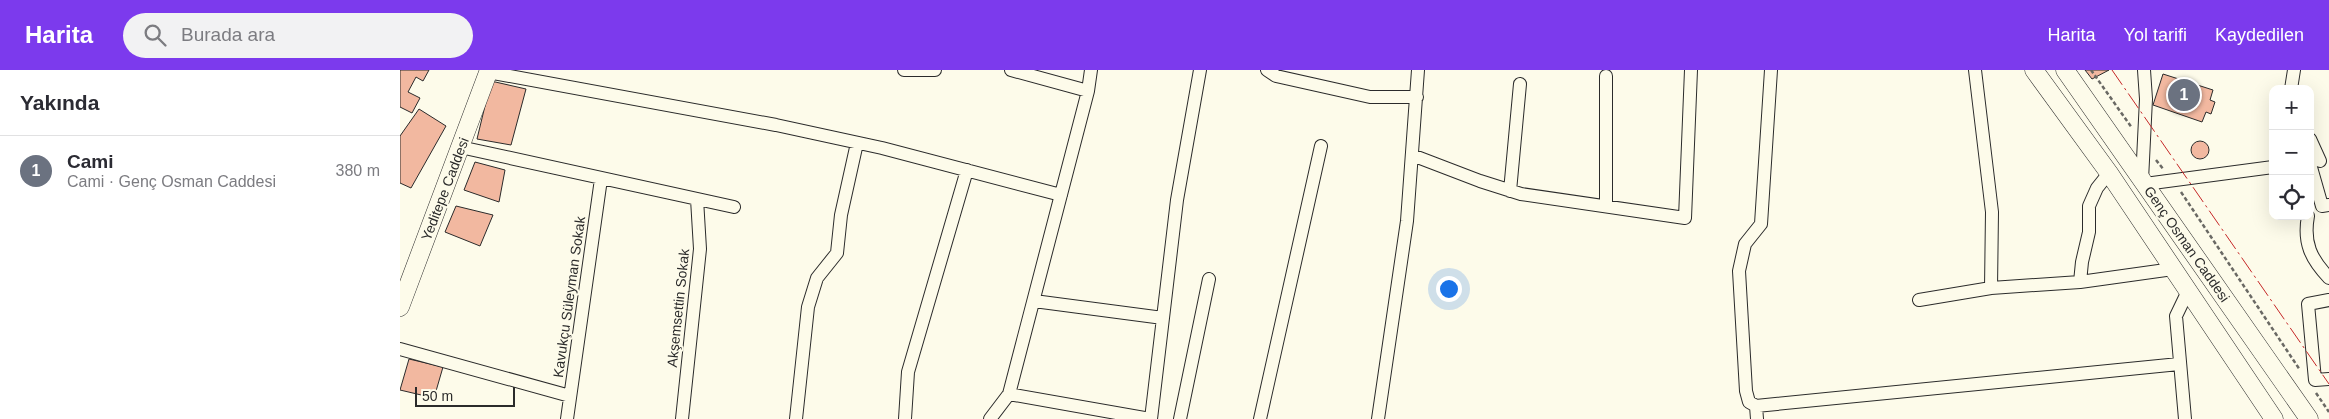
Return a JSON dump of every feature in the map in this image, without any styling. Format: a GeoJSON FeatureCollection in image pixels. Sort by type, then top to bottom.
{"type":"FeatureCollection","features":[{"type":"Feature","properties":{"kind":"main road","name":"Genç Osman Caddesi"},"geometry":{"type":"LineString","coordinates":[[2034,70],[2109,174],[2274,419]]}},
{"type":"Feature","properties":{"kind":"main road","name":"Genç Osman Caddesi"},"geometry":{"type":"LineString","coordinates":[[2065,70],[2309,419]]}},
{"type":"Feature","properties":{"kind":"main road","name":"Yeditepe Caddesi"},"geometry":{"type":"LineString","coordinates":[[400,307],[489,71]]}},
{"type":"Feature","properties":{"kind":"street"},"geometry":{"type":"LineString","coordinates":[[904,70],[935,70]]}},
{"type":"Feature","properties":{"kind":"street"},"geometry":{"type":"LineString","coordinates":[[1011,70],[1088,91]]}},
{"type":"Feature","properties":{"kind":"street"},"geometry":{"type":"LineString","coordinates":[[990,419],[1009,394],[1088,91],[1090,70]]}},
{"type":"Feature","properties":{"kind":"street"},"geometry":{"type":"LineString","coordinates":[[1009,394],[1151,419],[1177,200],[1200,70]]}},
{"type":"Feature","properties":{"kind":"street"},"geometry":{"type":"LineString","coordinates":[[1267,70],[1276,76],[1370,97],[1417,97]]}},
{"type":"Feature","properties":{"kind":"street"},"geometry":{"type":"LineString","coordinates":[[1378,419],[1407,221],[1418,70]]}},
{"type":"Feature","properties":{"kind":"street"},"geometry":{"type":"LineString","coordinates":[[1412,155],[1510,191],[1685,218],[1692,70]]}},
{"type":"Feature","properties":{"kind":"street"},"geometry":{"type":"LineString","coordinates":[[1772,70],[1761,224],[1745,244],[1739,271],[1746,391],[1749,402],[1756,406],[2179,364]]}},
{"type":"Feature","properties":{"kind":"street"},"geometry":{"type":"LineString","coordinates":[[1976,70],[1992,212],[1991,288]]}},
{"type":"Feature","properties":{"kind":"street"},"geometry":{"type":"LineString","coordinates":[[2144,70],[2146,99],[2143,182],[2173,181],[2269,168]]}},
{"type":"Feature","properties":{"kind":"street"},"geometry":{"type":"LineString","coordinates":[[2291,85],[2294,70]]}},
{"type":"Feature","properties":{"kind":"street"},"geometry":{"type":"LineString","coordinates":[[489,71],[776,125],[967,170],[1061,195]]}},
{"type":"Feature","properties":{"kind":"street"},"geometry":{"type":"LineString","coordinates":[[1606,76],[1606,206]]}},
{"type":"Feature","properties":{"kind":"street"},"geometry":{"type":"LineString","coordinates":[[1510,191],[1520,84]]}},
{"type":"Feature","properties":{"kind":"street"},"geometry":{"type":"LineString","coordinates":[[796,419],[808,307],[817,278],[837,253],[841,215],[857,143]]}},
{"type":"Feature","properties":{"kind":"street"},"geometry":{"type":"LineString","coordinates":[[1260,419],[1321,146]]}},
{"type":"Feature","properties":{"kind":"street"},"geometry":{"type":"LineString","coordinates":[[460,147],[734,207]]}},
{"type":"Feature","properties":{"kind":"street"},"geometry":{"type":"LineString","coordinates":[[2317,162],[2320,207]]}},
{"type":"Feature","properties":{"kind":"street"},"geometry":{"type":"LineString","coordinates":[[905,419],[908,372],[967,170]]}},
{"type":"Feature","properties":{"kind":"street"},"geometry":{"type":"LineString","coordinates":[[2080,282],[2082,262],[2089,232],[2089,206],[2097,188],[2109,174]]}},
{"type":"Feature","properties":{"kind":"street","name":"Kavukçu Süleyman Sokak"},"geometry":{"type":"LineString","coordinates":[[567,419],[601,179]]}},
{"type":"Feature","properties":{"kind":"street","name":"Akşemsettin Sokak"},"geometry":{"type":"LineString","coordinates":[[682,419],[700,249],[697,200]]}},
{"type":"Feature","properties":{"kind":"street"},"geometry":{"type":"LineString","coordinates":[[2307,220],[2306,229],[2313,261],[2329,278]]}},
{"type":"Feature","properties":{"kind":"street"},"geometry":{"type":"LineString","coordinates":[[1919,300],[1991,288],[2080,282],[2173,269]]}},
{"type":"Feature","properties":{"kind":"street"},"geometry":{"type":"LineString","coordinates":[[1180,419],[1209,279]]}},
{"type":"Feature","properties":{"kind":"street"},"geometry":{"type":"LineString","coordinates":[[2185,419],[2176,316],[2188,291]]}},
{"type":"Feature","properties":{"kind":"street"},"geometry":{"type":"LineString","coordinates":[[2329,300],[2308,304],[2315,380],[2329,379]]}},
{"type":"Feature","properties":{"kind":"street"},"geometry":{"type":"LineString","coordinates":[[1034,301],[1163,318]]}},
{"type":"Feature","properties":{"kind":"street"},"geometry":{"type":"LineString","coordinates":[[400,349],[570,396]]}},
{"type":"Feature","properties":{"kind":"street"},"geometry":{"type":"LineString","coordinates":[[1756,406],[1757,419]]}},
{"type":"Feature","properties":{"kind":"path"},"geometry":{"type":"LineString","coordinates":[[2091,70],[2143,144],[2173,181],[2302,372]]}},
{"type":"Feature","properties":{"kind":"path"},"geometry":{"type":"LineString","coordinates":[[2313,388],[2329,412]]}},
{"type":"Feature","properties":{"kind":"building"},"geometry":{"type":"Polygon","coordinates":[[[400,70],[429,70],[423,81],[416,77],[408,92],[420,98],[412,113],[400,107],[400,70]]]}},
{"type":"Feature","properties":{"kind":"building"},"geometry":{"type":"Polygon","coordinates":[[[2085,70],[2109,70],[2092,79],[2085,70]]]}},
{"type":"Feature","properties":{"kind":"building"},"geometry":{"type":"Polygon","coordinates":[[[2163,74],[2213,90],[2210,100],[2215,102],[2211,114],[2206,112],[2202,122],[2153,105],[2163,74]]]}},
{"type":"Feature","properties":{"kind":"building"},"geometry":{"type":"Polygon","coordinates":[[[491,81],[526,89],[511,145],[477,139],[491,81]]]}},
{"type":"Feature","properties":{"kind":"building"},"geometry":{"type":"Polygon","coordinates":[[[419,109],[446,126],[411,188],[400,183],[400,136],[419,109]]]}},
{"type":"Feature","properties":{"kind":"building"},"geometry":{"type":"Polygon","coordinates":[[[2200,141],[2206,144],[2209,150],[2206,156],[2200,159],[2194,156],[2191,150],[2194,144],[2200,141]]]}},
{"type":"Feature","properties":{"kind":"building"},"geometry":{"type":"Polygon","coordinates":[[[475,162],[505,170],[499,202],[464,190],[475,162]]]}},
{"type":"Feature","properties":{"kind":"building"},"geometry":{"type":"Polygon","coordinates":[[[456,206],[493,215],[480,246],[445,232],[456,206]]]}},
{"type":"Feature","properties":{"kind":"building"},"geometry":{"type":"Polygon","coordinates":[[[409,359],[443,367],[434,398],[400,390],[409,359]]]}},
{"type":"Feature","properties":{"kind":"power"},"geometry":{"type":"LineString","coordinates":[[2112,70],[2329,384]]}},
{"type":"Feature","properties":{"kind":"place","name":"Cami"},"geometry":{"type":"Point","coordinates":[2184,95]}}]}
